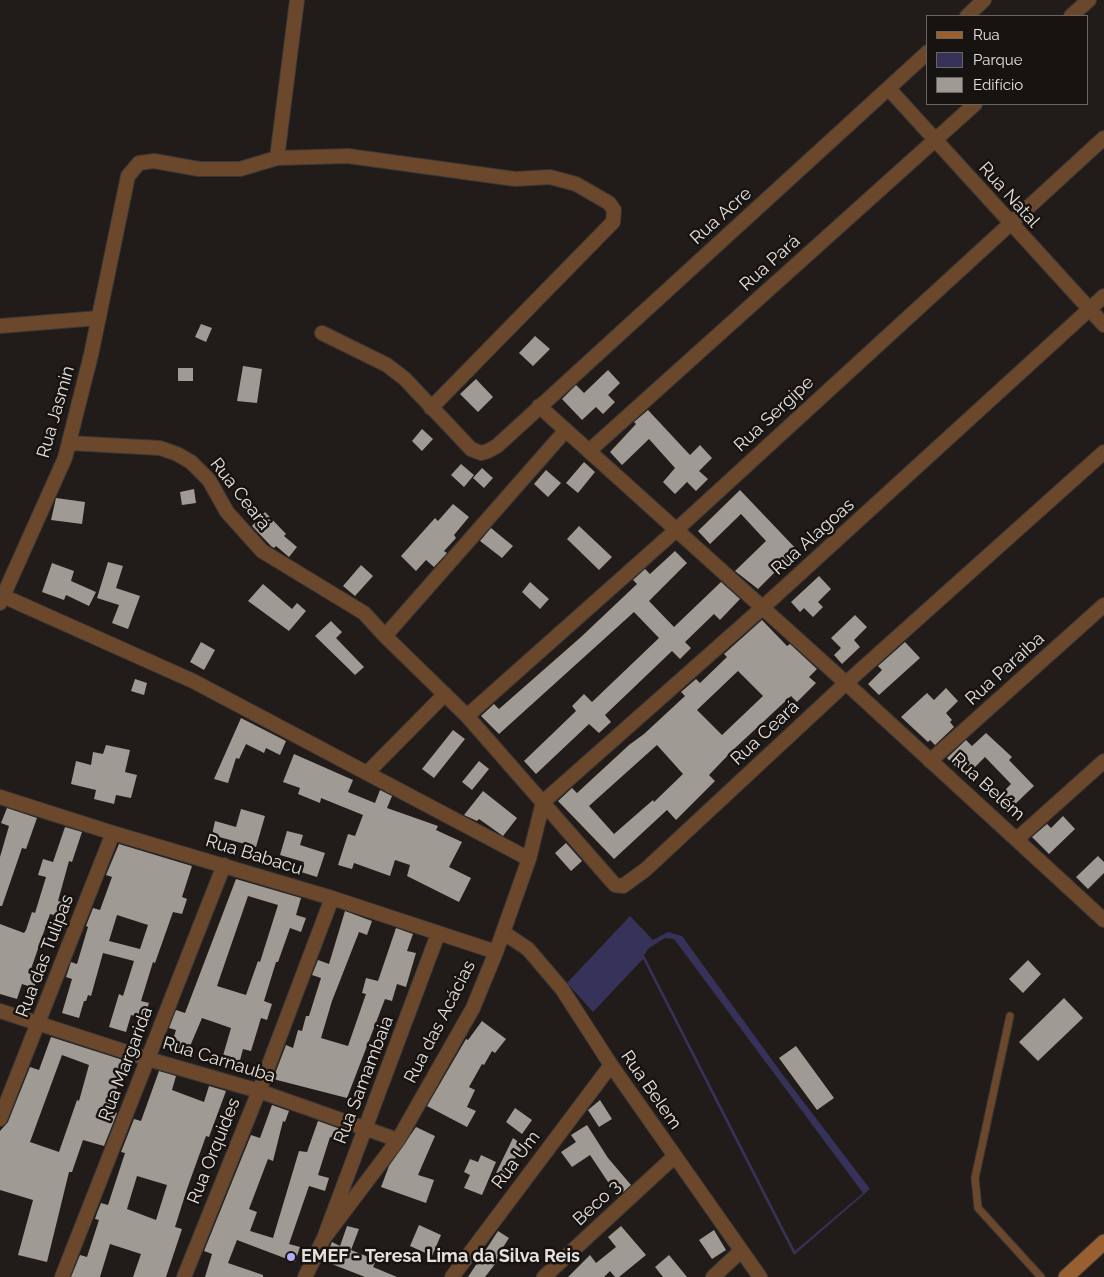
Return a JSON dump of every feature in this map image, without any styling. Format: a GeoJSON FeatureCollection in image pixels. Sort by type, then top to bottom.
{"type":"FeatureCollection","features":[{"type":"Feature","properties":{"kind":"main road"},"geometry":{"type":"LineString","coordinates":[[1066,1277],[1104,1242]]}},
{"type":"Feature","properties":{"kind":"street"},"geometry":{"type":"LineString","coordinates":[[297,0],[277,158],[348,156],[515,179],[550,177],[576,184],[609,203],[614,210],[613,222],[431,408]]}},
{"type":"Feature","properties":{"kind":"street"},"geometry":{"type":"LineString","coordinates":[[968,15],[984,0]]}},
{"type":"Feature","properties":{"kind":"street"},"geometry":{"type":"LineString","coordinates":[[1072,15],[1089,0]]}},
{"type":"Feature","properties":{"kind":"street","name":"Rua Acre"},"geometry":{"type":"LineString","coordinates":[[322,333],[387,365],[405,379],[471,450],[481,452],[497,446],[926,54]]}},
{"type":"Feature","properties":{"kind":"street","name":"Rua Natal"},"geometry":{"type":"LineString","coordinates":[[889,88],[1010,224],[1104,324]]}},
{"type":"Feature","properties":{"kind":"street","name":"Rua Pará"},"geometry":{"type":"LineString","coordinates":[[589,451],[974,105]]}},
{"type":"Feature","properties":{"kind":"street","name":"Rua Sergipe"},"geometry":{"type":"LineString","coordinates":[[468,716],[675,531],[1104,138]]}},
{"type":"Feature","properties":{"kind":"street","name":"Rua Jasmin"},"geometry":{"type":"LineString","coordinates":[[3,591],[65,458],[99,318],[116,224],[128,176],[133,167],[139,162],[154,161],[199,169],[240,169],[277,158]]}},
{"type":"Feature","properties":{"kind":"street","name":"Rua Alagoas"},"geometry":{"type":"LineString","coordinates":[[543,802],[761,609],[1104,296]]}},
{"type":"Feature","properties":{"kind":"street"},"geometry":{"type":"LineString","coordinates":[[0,326],[99,318]]}},
{"type":"Feature","properties":{"kind":"street","name":"Rua Belém"},"geometry":{"type":"LineString","coordinates":[[539,406],[1103,917]]}},
{"type":"Feature","properties":{"kind":"street"},"geometry":{"type":"LineString","coordinates":[[385,636],[566,430]]}},
{"type":"Feature","properties":{"kind":"street","name":"Rua Ceará"},"geometry":{"type":"LineString","coordinates":[[69,443],[160,448],[177,454],[191,462],[209,480],[227,512],[262,551],[364,613],[385,636],[468,716],[615,885],[623,886],[645,870],[846,683],[1104,452]]}},
{"type":"Feature","properties":{"kind":"street"},"geometry":{"type":"LineString","coordinates":[[3,591],[193,681],[529,859]]}},
{"type":"Feature","properties":{"kind":"street","name":"Rua Paraiba"},"geometry":{"type":"LineString","coordinates":[[930,761],[1104,604]]}},
{"type":"Feature","properties":{"kind":"street"},"geometry":{"type":"LineString","coordinates":[[367,773],[445,694]]}},
{"type":"Feature","properties":{"kind":"street"},"geometry":{"type":"LineString","coordinates":[[1017,839],[1104,761]]}},
{"type":"Feature","properties":{"kind":"street","name":"Rua Babacu"},"geometry":{"type":"LineString","coordinates":[[1,800],[332,898],[496,952]]}},
{"type":"Feature","properties":{"kind":"street","name":"Rua das Acácias"},"geometry":{"type":"LineString","coordinates":[[324,1238],[398,1140],[473,1008],[504,933],[529,859],[543,802]]}},
{"type":"Feature","properties":{"kind":"street","name":"Rua das Tulipas"},"geometry":{"type":"LineString","coordinates":[[0,1119],[113,833]]}},
{"type":"Feature","properties":{"kind":"street","name":"Rua Margarida"},"geometry":{"type":"LineString","coordinates":[[62,1277],[224,865]]}},
{"type":"Feature","properties":{"kind":"street","name":"Rua Orquides"},"geometry":{"type":"LineString","coordinates":[[184,1277],[259,1091],[332,898]]}},
{"type":"Feature","properties":{"kind":"street","name":"Rua Belem"},"geometry":{"type":"LineString","coordinates":[[504,933],[528,949],[562,989],[610,1065],[760,1277]]}},
{"type":"Feature","properties":{"kind":"street","name":"Rua Samambaia"},"geometry":{"type":"LineString","coordinates":[[324,1238],[438,934]]}},
{"type":"Feature","properties":{"kind":"street","name":"Rua Carnauba"},"geometry":{"type":"LineString","coordinates":[[0,1011],[148,1059],[259,1091],[398,1140]]}},
{"type":"Feature","properties":{"kind":"street","name":"Rua Um"},"geometry":{"type":"LineString","coordinates":[[452,1277],[610,1065]]}},
{"type":"Feature","properties":{"kind":"street","name":"Beco 3"},"geometry":{"type":"LineString","coordinates":[[544,1277],[675,1156]]}},
{"type":"Feature","properties":{"kind":"street"},"geometry":{"type":"LineString","coordinates":[[311,1274],[324,1238]]}},
{"type":"Feature","properties":{"kind":"street"},"geometry":{"type":"LineString","coordinates":[[712,1277],[741,1251]]}},
{"type":"Feature","properties":{"kind":"lane"},"geometry":{"type":"LineString","coordinates":[[1010,1016],[975,1178],[978,1208],[1041,1277]]}},
{"type":"Feature","properties":{"kind":"green space"},"geometry":{"type":"Polygon","coordinates":[[[630,916],[653,940],[668,932],[682,936],[783,1075],[870,1189],[794,1255],[643,959],[593,1012],[567,983],[630,916]],[[665,938],[649,948],[644,955],[795,1251],[863,1193],[674,939],[665,938]]]}},
{"type":"Feature","properties":{"kind":"building"},"geometry":{"type":"Polygon","coordinates":[[[201,324],[212,328],[206,342],[195,337],[201,324]]]}},
{"type":"Feature","properties":{"kind":"building"},"geometry":{"type":"Polygon","coordinates":[[[535,336],[550,349],[533,366],[519,353],[535,336]]]}},
{"type":"Feature","properties":{"kind":"building"},"geometry":{"type":"Polygon","coordinates":[[[243,366],[262,369],[257,403],[237,401],[243,366]]]}},
{"type":"Feature","properties":{"kind":"building"},"geometry":{"type":"Polygon","coordinates":[[[178,368],[193,368],[193,381],[178,381],[178,368]]]}},
{"type":"Feature","properties":{"kind":"building"},"geometry":{"type":"Polygon","coordinates":[[[608,370],[620,383],[608,395],[615,402],[603,414],[596,407],[582,420],[562,399],[576,385],[584,393],[608,370]]]}},
{"type":"Feature","properties":{"kind":"building"},"geometry":{"type":"Polygon","coordinates":[[[476,379],[493,397],[478,412],[460,394],[476,379]]]}},
{"type":"Feature","properties":{"kind":"building"},"geometry":{"type":"Polygon","coordinates":[[[648,410],[690,455],[700,445],[712,458],[699,471],[708,479],[696,491],[687,482],[675,494],[663,482],[675,468],[649,439],[622,465],[610,452],[636,424],[634,422],[648,410]]]}},
{"type":"Feature","properties":{"kind":"building"},"geometry":{"type":"Polygon","coordinates":[[[422,429],[433,439],[422,451],[412,441],[422,429]]]}},
{"type":"Feature","properties":{"kind":"building"},"geometry":{"type":"Polygon","coordinates":[[[584,462],[595,472],[578,493],[566,483],[584,462]]]}},
{"type":"Feature","properties":{"kind":"building"},"geometry":{"type":"Polygon","coordinates":[[[461,464],[474,475],[464,487],[451,475],[461,464]]]}},
{"type":"Feature","properties":{"kind":"building"},"geometry":{"type":"Polygon","coordinates":[[[482,468],[493,478],[484,488],[473,478],[482,468]]]}},
{"type":"Feature","properties":{"kind":"building"},"geometry":{"type":"Polygon","coordinates":[[[546,470],[561,483],[548,497],[534,484],[546,470]]]}},
{"type":"Feature","properties":{"kind":"building"},"geometry":{"type":"Polygon","coordinates":[[[194,489],[196,503],[182,505],[180,492],[194,489]]]}},
{"type":"Feature","properties":{"kind":"building"},"geometry":{"type":"Polygon","coordinates":[[[740,490],[800,553],[788,564],[785,562],[758,589],[735,571],[766,541],[741,514],[710,544],[698,531],[740,490]]]}},
{"type":"Feature","properties":{"kind":"building"},"geometry":{"type":"Polygon","coordinates":[[[56,498],[85,502],[82,524],[51,520],[56,498]]]}},
{"type":"Feature","properties":{"kind":"building"},"geometry":{"type":"Polygon","coordinates":[[[453,504],[469,517],[454,535],[456,538],[444,551],[447,553],[434,567],[426,560],[416,571],[401,556],[435,518],[438,521],[453,504]]]}},
{"type":"Feature","properties":{"kind":"building"},"geometry":{"type":"Polygon","coordinates":[[[265,512],[286,534],[284,536],[297,547],[289,557],[276,546],[274,548],[271,546],[252,526],[265,512]]]}},
{"type":"Feature","properties":{"kind":"building"},"geometry":{"type":"Polygon","coordinates":[[[579,526],[612,557],[599,570],[567,539],[579,526]]]}},
{"type":"Feature","properties":{"kind":"building"},"geometry":{"type":"Polygon","coordinates":[[[491,528],[513,546],[502,558],[480,541],[491,528]]]}},
{"type":"Feature","properties":{"kind":"building"},"geometry":{"type":"Polygon","coordinates":[[[675,551],[687,563],[649,601],[674,627],[721,582],[740,599],[720,620],[714,614],[685,642],[691,648],[680,659],[672,651],[605,715],[611,722],[599,733],[589,724],[536,774],[524,761],[576,711],[572,706],[584,694],[592,702],[659,638],[634,612],[499,734],[481,716],[494,704],[499,709],[581,637],[637,584],[633,580],[645,569],[650,574],[675,551]]]}},
{"type":"Feature","properties":{"kind":"building"},"geometry":{"type":"Polygon","coordinates":[[[108,562],[123,566],[116,588],[140,596],[128,629],[112,623],[119,605],[97,598],[108,562]]]}},
{"type":"Feature","properties":{"kind":"building"},"geometry":{"type":"Polygon","coordinates":[[[52,563],[74,571],[71,581],[96,592],[89,606],[66,595],[64,600],[42,592],[52,563]]]}},
{"type":"Feature","properties":{"kind":"building"},"geometry":{"type":"Polygon","coordinates":[[[361,565],[373,576],[355,596],[343,586],[361,565]]]}},
{"type":"Feature","properties":{"kind":"building"},"geometry":{"type":"Polygon","coordinates":[[[819,576],[831,589],[818,602],[823,607],[813,617],[804,608],[800,612],[791,602],[819,576]]]}},
{"type":"Feature","properties":{"kind":"building"},"geometry":{"type":"Polygon","coordinates":[[[530,582],[549,599],[540,609],[522,592],[530,582]]]}},
{"type":"Feature","properties":{"kind":"building"},"geometry":{"type":"Polygon","coordinates":[[[263,584],[292,609],[297,603],[306,611],[289,631],[248,601],[263,584]]]}},
{"type":"Feature","properties":{"kind":"building"},"geometry":{"type":"Polygon","coordinates":[[[855,615],[867,627],[854,640],[860,647],[842,664],[834,655],[841,648],[831,638],[855,615]]]}},
{"type":"Feature","properties":{"kind":"building"},"geometry":{"type":"Polygon","coordinates":[[[762,620],[787,646],[790,644],[817,669],[809,677],[816,683],[797,702],[791,696],[734,749],[709,775],[715,781],[676,820],[667,810],[614,859],[558,801],[572,788],[577,793],[629,745],[644,734],[685,696],[681,692],[696,679],[700,683],[727,657],[724,654],[762,620]],[[738,671],[697,710],[722,735],[763,696],[738,671]],[[657,745],[589,806],[614,834],[653,800],[654,802],[683,774],[657,745]]]}},
{"type":"Feature","properties":{"kind":"building"},"geometry":{"type":"Polygon","coordinates":[[[331,621],[342,632],[336,638],[364,667],[355,675],[315,636],[331,621]]]}},
{"type":"Feature","properties":{"kind":"building"},"geometry":{"type":"Polygon","coordinates":[[[201,642],[215,650],[204,670],[190,662],[201,642]]]}},
{"type":"Feature","properties":{"kind":"building"},"geometry":{"type":"Polygon","coordinates":[[[905,642],[920,658],[879,695],[868,684],[882,670],[878,666],[905,642]]]}},
{"type":"Feature","properties":{"kind":"building"},"geometry":{"type":"Polygon","coordinates":[[[135,679],[147,683],[144,695],[131,691],[135,679]]]}},
{"type":"Feature","properties":{"kind":"building"},"geometry":{"type":"Polygon","coordinates":[[[946,688],[958,701],[946,713],[952,720],[950,722],[954,727],[935,745],[930,740],[928,742],[901,717],[927,693],[934,700],[946,688]]]}},
{"type":"Feature","properties":{"kind":"building"},"geometry":{"type":"Polygon","coordinates":[[[241,718],[286,741],[280,755],[266,748],[264,753],[246,744],[239,759],[236,758],[228,783],[214,779],[241,718]]]}},
{"type":"Feature","properties":{"kind":"building"},"geometry":{"type":"Polygon","coordinates":[[[453,730],[465,739],[434,778],[422,769],[453,730]]]}},
{"type":"Feature","properties":{"kind":"building"},"geometry":{"type":"Polygon","coordinates":[[[986,733],[1012,757],[1009,760],[1034,786],[1011,808],[999,796],[1011,784],[985,757],[972,770],[963,760],[956,767],[947,758],[966,740],[972,746],[986,733]]]}},
{"type":"Feature","properties":{"kind":"building"},"geometry":{"type":"Polygon","coordinates":[[[106,745],[130,750],[125,772],[137,775],[131,798],[116,795],[114,804],[94,799],[96,790],[71,784],[76,761],[91,765],[93,752],[103,754],[106,745]]]}},
{"type":"Feature","properties":{"kind":"building"},"geometry":{"type":"Polygon","coordinates":[[[294,754],[353,780],[348,792],[375,803],[380,790],[392,796],[387,808],[438,826],[436,830],[462,842],[449,867],[471,878],[459,902],[407,876],[410,865],[395,860],[390,876],[354,863],[352,869],[338,865],[348,834],[355,836],[363,815],[321,798],[320,803],[298,794],[300,788],[283,782],[294,754]]]}},
{"type":"Feature","properties":{"kind":"building"},"geometry":{"type":"Polygon","coordinates":[[[479,761],[489,769],[472,790],[462,782],[479,761]]]}},
{"type":"Feature","properties":{"kind":"building"},"geometry":{"type":"Polygon","coordinates":[[[483,791],[517,818],[503,836],[479,819],[477,821],[464,815],[483,791]]]}},
{"type":"Feature","properties":{"kind":"building"},"geometry":{"type":"Polygon","coordinates":[[[7,808],[37,818],[26,849],[22,848],[2,906],[0,906],[0,857],[9,826],[1,823],[7,808]]]}},
{"type":"Feature","properties":{"kind":"building"},"geometry":{"type":"Polygon","coordinates":[[[241,809],[265,816],[256,847],[212,835],[215,821],[236,827],[241,809]]]}},
{"type":"Feature","properties":{"kind":"building"},"geometry":{"type":"Polygon","coordinates":[[[1063,816],[1075,829],[1049,854],[1032,837],[1047,824],[1051,828],[1063,816]]]}},
{"type":"Feature","properties":{"kind":"building"},"geometry":{"type":"Polygon","coordinates":[[[65,827],[82,832],[72,862],[69,861],[58,901],[65,903],[61,917],[50,914],[31,969],[40,972],[34,988],[22,984],[17,999],[0,994],[0,924],[24,933],[32,912],[35,913],[46,877],[38,875],[43,859],[53,862],[65,827]]]}},
{"type":"Feature","properties":{"kind":"building"},"geometry":{"type":"Polygon","coordinates":[[[287,831],[303,835],[300,845],[325,853],[317,877],[301,872],[304,862],[280,855],[287,831]]]}},
{"type":"Feature","properties":{"kind":"building"},"geometry":{"type":"Polygon","coordinates":[[[566,843],[582,861],[571,871],[555,853],[566,843]]]}},
{"type":"Feature","properties":{"kind":"building"},"geometry":{"type":"Polygon","coordinates":[[[119,844],[192,866],[182,897],[187,899],[182,914],[173,912],[155,963],[153,962],[141,1001],[149,1003],[144,1019],[131,1015],[126,1032],[109,1027],[119,994],[123,996],[134,961],[103,953],[91,996],[88,995],[86,1001],[84,1001],[79,1018],[62,1013],[72,979],[66,977],[71,962],[77,964],[88,927],[86,926],[93,908],[100,910],[112,877],[106,875],[119,844]],[[117,915],[109,941],[140,949],[148,925],[117,915]]]}},
{"type":"Feature","properties":{"kind":"building"},"geometry":{"type":"Polygon","coordinates":[[[1098,856],[1104,862],[1104,873],[1088,889],[1076,877],[1098,856]]]}},
{"type":"Feature","properties":{"kind":"building"},"geometry":{"type":"Polygon","coordinates":[[[236,879],[301,898],[296,915],[306,918],[301,932],[290,928],[278,962],[276,962],[264,1001],[272,1004],[267,1020],[261,1018],[251,1051],[243,1049],[239,1064],[222,1059],[231,1028],[202,1018],[188,1051],[171,1046],[176,1030],[169,1028],[176,1010],[185,1013],[236,879]],[[248,896],[217,986],[246,995],[258,961],[260,962],[278,905],[248,896]]]}},
{"type":"Feature","properties":{"kind":"building"},"geometry":{"type":"Polygon","coordinates":[[[345,911],[372,921],[367,935],[359,932],[332,1001],[321,1038],[348,1046],[366,994],[362,993],[366,978],[378,981],[396,928],[413,934],[407,951],[416,953],[406,987],[397,984],[392,1001],[385,999],[347,1098],[273,1079],[286,1045],[293,1048],[298,1030],[302,1031],[306,1016],[309,1016],[321,978],[312,975],[318,960],[329,964],[345,911]]]}},
{"type":"Feature","properties":{"kind":"building"},"geometry":{"type":"Polygon","coordinates":[[[1028,960],[1041,974],[1023,993],[1009,979],[1028,960]]]}},
{"type":"Feature","properties":{"kind":"building"},"geometry":{"type":"Polygon","coordinates":[[[1064,998],[1083,1018],[1038,1061],[1019,1042],[1064,998]]]}},
{"type":"Feature","properties":{"kind":"building"},"geometry":{"type":"Polygon","coordinates":[[[482,1021],[506,1039],[495,1053],[492,1051],[469,1087],[475,1090],[467,1107],[476,1111],[467,1127],[427,1106],[466,1039],[468,1040],[482,1021]]]}},
{"type":"Feature","properties":{"kind":"building"},"geometry":{"type":"Polygon","coordinates":[[[51,1037],[126,1061],[109,1111],[117,1113],[104,1146],[83,1140],[72,1172],[69,1172],[47,1262],[18,1255],[33,1200],[0,1190],[0,1131],[8,1122],[30,1067],[39,1070],[51,1037]],[[62,1055],[30,1142],[59,1152],[77,1100],[79,1101],[89,1065],[62,1055]]]}},
{"type":"Feature","properties":{"kind":"building"},"geometry":{"type":"Polygon","coordinates":[[[796,1046],[834,1098],[817,1110],[779,1058],[796,1046]]]}},
{"type":"Feature","properties":{"kind":"building"},"geometry":{"type":"Polygon","coordinates":[[[159,1071],[176,1076],[172,1090],[204,1102],[209,1086],[226,1091],[209,1137],[206,1136],[187,1189],[175,1227],[182,1229],[166,1277],[133,1277],[141,1254],[110,1244],[100,1277],[71,1277],[80,1255],[87,1257],[99,1220],[95,1219],[101,1203],[108,1205],[125,1153],[121,1152],[134,1119],[141,1121],[159,1071]],[[137,1176],[127,1209],[156,1220],[167,1185],[137,1176]]]}},
{"type":"Feature","properties":{"kind":"building"},"geometry":{"type":"Polygon","coordinates":[[[600,1100],[612,1119],[599,1127],[588,1110],[600,1100]]]}},
{"type":"Feature","properties":{"kind":"building"},"geometry":{"type":"Polygon","coordinates":[[[272,1105],[289,1111],[285,1122],[283,1121],[273,1161],[268,1159],[249,1209],[257,1212],[250,1231],[273,1238],[299,1151],[307,1152],[318,1121],[346,1131],[342,1141],[330,1137],[318,1175],[329,1178],[325,1191],[309,1186],[289,1244],[300,1247],[295,1262],[237,1240],[228,1263],[263,1275],[263,1277],[205,1277],[212,1254],[204,1251],[251,1135],[260,1138],[272,1105]]]}},
{"type":"Feature","properties":{"kind":"building"},"geometry":{"type":"Polygon","coordinates":[[[515,1108],[532,1120],[522,1134],[506,1122],[515,1108]]]}},
{"type":"Feature","properties":{"kind":"building"},"geometry":{"type":"Polygon","coordinates":[[[587,1125],[608,1158],[631,1185],[618,1197],[590,1155],[572,1167],[561,1152],[576,1142],[571,1135],[587,1125]]]}},
{"type":"Feature","properties":{"kind":"building"},"geometry":{"type":"Polygon","coordinates":[[[416,1127],[435,1136],[418,1175],[434,1180],[426,1203],[381,1187],[389,1166],[416,1127]]]}},
{"type":"Feature","properties":{"kind":"building"},"geometry":{"type":"Polygon","coordinates":[[[513,1138],[524,1146],[501,1178],[495,1175],[513,1138]]]}},
{"type":"Feature","properties":{"kind":"building"},"geometry":{"type":"Polygon","coordinates":[[[481,1155],[496,1162],[482,1195],[464,1188],[470,1175],[464,1172],[470,1159],[478,1162],[481,1155]]]}},
{"type":"Feature","properties":{"kind":"building"},"geometry":{"type":"Polygon","coordinates":[[[419,1225],[441,1235],[432,1256],[410,1246],[419,1225]]]}},
{"type":"Feature","properties":{"kind":"building"},"geometry":{"type":"Polygon","coordinates":[[[347,1226],[359,1229],[351,1250],[376,1260],[373,1267],[397,1277],[365,1277],[324,1261],[332,1242],[340,1246],[347,1226]]]}},
{"type":"Feature","properties":{"kind":"building"},"geometry":{"type":"Polygon","coordinates":[[[621,1226],[646,1255],[619,1277],[615,1277],[610,1271],[604,1277],[568,1277],[590,1255],[596,1263],[616,1247],[608,1237],[621,1226]]]}},
{"type":"Feature","properties":{"kind":"building"},"geometry":{"type":"Polygon","coordinates":[[[714,1230],[726,1250],[712,1259],[699,1240],[714,1230]]]}},
{"type":"Feature","properties":{"kind":"building"},"geometry":{"type":"Polygon","coordinates":[[[498,1231],[509,1238],[497,1257],[499,1259],[485,1277],[468,1277],[498,1231]]]}},
{"type":"Feature","properties":{"kind":"building"},"geometry":{"type":"Polygon","coordinates":[[[669,1255],[687,1277],[663,1277],[655,1267],[669,1255]]]}},
{"type":"Feature","properties":{"kind":"place","name":"EMEF - Teresa Lima da Silva Reis"},"geometry":{"type":"Point","coordinates":[291,1257]}}]}
